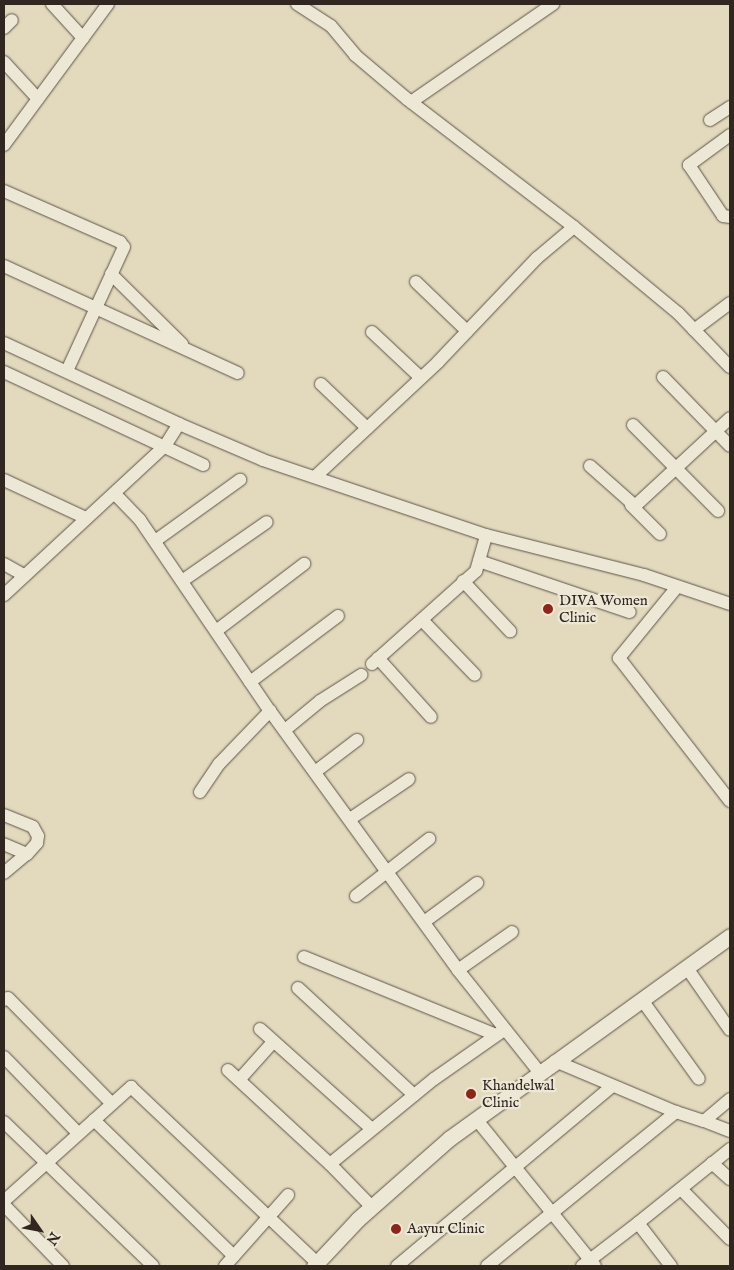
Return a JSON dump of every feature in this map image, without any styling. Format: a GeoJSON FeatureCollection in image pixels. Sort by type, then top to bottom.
{"type":"FeatureCollection","features":[{"type":"Feature","properties":{"kind":"street"},"geometry":{"type":"LineString","coordinates":[[52,4],[83,38]]}},
{"type":"Feature","properties":{"kind":"street"},"geometry":{"type":"LineString","coordinates":[[4,145],[108,4]]}},
{"type":"Feature","properties":{"kind":"street"},"geometry":{"type":"LineString","coordinates":[[297,4],[331,26],[355,55],[411,102],[624,266],[694,330],[730,367]]}},
{"type":"Feature","properties":{"kind":"street"},"geometry":{"type":"LineString","coordinates":[[411,102],[553,4]]}},
{"type":"Feature","properties":{"kind":"street"},"geometry":{"type":"LineString","coordinates":[[4,62],[38,99]]}},
{"type":"Feature","properties":{"kind":"street"},"geometry":{"type":"LineString","coordinates":[[710,120],[730,107]]}},
{"type":"Feature","properties":{"kind":"street"},"geometry":{"type":"LineString","coordinates":[[730,135],[689,165],[723,216],[730,217]]}},
{"type":"Feature","properties":{"kind":"street"},"geometry":{"type":"LineString","coordinates":[[4,190],[120,242],[124,247],[66,371]]}},
{"type":"Feature","properties":{"kind":"street"},"geometry":{"type":"LineString","coordinates":[[317,475],[421,378],[537,258],[574,227]]}},
{"type":"Feature","properties":{"kind":"street"},"geometry":{"type":"LineString","coordinates":[[4,266],[238,373]]}},
{"type":"Feature","properties":{"kind":"street"},"geometry":{"type":"LineString","coordinates":[[111,274],[187,349]]}},
{"type":"Feature","properties":{"kind":"street"},"geometry":{"type":"LineString","coordinates":[[416,282],[467,331]]}},
{"type":"Feature","properties":{"kind":"street"},"geometry":{"type":"LineString","coordinates":[[694,330],[730,303]]}},
{"type":"Feature","properties":{"kind":"street"},"geometry":{"type":"LineString","coordinates":[[372,332],[421,378]]}},
{"type":"Feature","properties":{"kind":"street"},"geometry":{"type":"LineString","coordinates":[[4,343],[179,424],[263,460],[317,475],[486,535],[677,587],[730,604]]}},
{"type":"Feature","properties":{"kind":"street"},"geometry":{"type":"LineString","coordinates":[[4,372],[203,465]]}},
{"type":"Feature","properties":{"kind":"street"},"geometry":{"type":"LineString","coordinates":[[663,377],[730,446]]}},
{"type":"Feature","properties":{"kind":"street"},"geometry":{"type":"LineString","coordinates":[[321,384],[367,428]]}},
{"type":"Feature","properties":{"kind":"street"},"geometry":{"type":"LineString","coordinates":[[631,505],[635,506],[730,418]]}},
{"type":"Feature","properties":{"kind":"street"},"geometry":{"type":"LineString","coordinates":[[4,595],[165,446],[179,424]]}},
{"type":"Feature","properties":{"kind":"street"},"geometry":{"type":"LineString","coordinates":[[633,425],[718,511]]}},
{"type":"Feature","properties":{"kind":"street"},"geometry":{"type":"LineString","coordinates":[[590,466],[660,534]]}},
{"type":"Feature","properties":{"kind":"street"},"geometry":{"type":"LineString","coordinates":[[4,480],[86,518]]}},
{"type":"Feature","properties":{"kind":"street"},"geometry":{"type":"LineString","coordinates":[[155,541],[240,480]]}},
{"type":"Feature","properties":{"kind":"street"},"geometry":{"type":"LineString","coordinates":[[115,494],[155,541],[270,711],[424,922],[500,1032],[540,1073]]}},
{"type":"Feature","properties":{"kind":"street"},"geometry":{"type":"LineString","coordinates":[[182,582],[267,522]]}},
{"type":"Feature","properties":{"kind":"street"},"geometry":{"type":"LineString","coordinates":[[431,717],[375,661],[476,571],[486,535]]}},
{"type":"Feature","properties":{"kind":"street"},"geometry":{"type":"LineString","coordinates":[[479,561],[630,612]]}},
{"type":"Feature","properties":{"kind":"street"},"geometry":{"type":"LineString","coordinates":[[4,564],[24,575]]}},
{"type":"Feature","properties":{"kind":"street"},"geometry":{"type":"LineString","coordinates":[[216,631],[304,564]]}},
{"type":"Feature","properties":{"kind":"street"},"geometry":{"type":"LineString","coordinates":[[463,581],[510,631]]}},
{"type":"Feature","properties":{"kind":"street"},"geometry":{"type":"LineString","coordinates":[[677,587],[619,658],[730,801]]}},
{"type":"Feature","properties":{"kind":"street"},"geometry":{"type":"LineString","coordinates":[[250,682],[338,616]]}},
{"type":"Feature","properties":{"kind":"street"},"geometry":{"type":"LineString","coordinates":[[422,620],[475,675]]}},
{"type":"Feature","properties":{"kind":"street"},"geometry":{"type":"LineString","coordinates":[[285,730],[327,696],[361,675]]}},
{"type":"Feature","properties":{"kind":"street"},"geometry":{"type":"LineString","coordinates":[[200,792],[219,764],[270,711]]}},
{"type":"Feature","properties":{"kind":"street"},"geometry":{"type":"LineString","coordinates":[[315,772],[357,740]]}},
{"type":"Feature","properties":{"kind":"street"},"geometry":{"type":"LineString","coordinates":[[350,819],[409,779]]}},
{"type":"Feature","properties":{"kind":"street"},"geometry":{"type":"LineString","coordinates":[[4,815],[33,827],[38,832],[37,843],[4,873]]}},
{"type":"Feature","properties":{"kind":"street"},"geometry":{"type":"LineString","coordinates":[[356,896],[429,839]]}},
{"type":"Feature","properties":{"kind":"street"},"geometry":{"type":"LineString","coordinates":[[4,844],[27,854]]}},
{"type":"Feature","properties":{"kind":"street"},"geometry":{"type":"LineString","coordinates":[[424,922],[477,883]]}},
{"type":"Feature","properties":{"kind":"street"},"geometry":{"type":"LineString","coordinates":[[458,970],[512,932]]}},
{"type":"Feature","properties":{"kind":"street"},"geometry":{"type":"LineString","coordinates":[[63,1266],[4,1203],[131,1087],[270,1217],[316,1265],[372,1207],[450,1138],[730,936]]}},
{"type":"Feature","properties":{"kind":"street"},"geometry":{"type":"LineString","coordinates":[[304,957],[500,1032]]}},
{"type":"Feature","properties":{"kind":"street"},"geometry":{"type":"LineString","coordinates":[[686,968],[730,1030]]}},
{"type":"Feature","properties":{"kind":"street"},"geometry":{"type":"LineString","coordinates":[[298,988],[414,1095]]}},
{"type":"Feature","properties":{"kind":"street"},"geometry":{"type":"LineString","coordinates":[[4,1000],[8,998],[112,1104]]}},
{"type":"Feature","properties":{"kind":"street"},"geometry":{"type":"LineString","coordinates":[[642,1000],[699,1078]]}},
{"type":"Feature","properties":{"kind":"street"},"geometry":{"type":"LineString","coordinates":[[260,1030],[372,1129]]}},
{"type":"Feature","properties":{"kind":"street"},"geometry":{"type":"LineString","coordinates":[[330,1164],[414,1095],[500,1032]]}},
{"type":"Feature","properties":{"kind":"street"},"geometry":{"type":"LineString","coordinates":[[239,1080],[273,1042]]}},
{"type":"Feature","properties":{"kind":"street"},"geometry":{"type":"LineString","coordinates":[[4,1057],[78,1134]]}},
{"type":"Feature","properties":{"kind":"street"},"geometry":{"type":"LineString","coordinates":[[556,1061],[676,1112],[704,1120],[730,1131]]}},
{"type":"Feature","properties":{"kind":"street"},"geometry":{"type":"LineString","coordinates":[[228,1070],[330,1164],[372,1207]]}},
{"type":"Feature","properties":{"kind":"street"},"geometry":{"type":"LineString","coordinates":[[397,1266],[612,1086]]}},
{"type":"Feature","properties":{"kind":"street"},"geometry":{"type":"LineString","coordinates":[[704,1120],[730,1099]]}},
{"type":"Feature","properties":{"kind":"street"},"geometry":{"type":"LineString","coordinates":[[487,1266],[676,1112]]}},
{"type":"Feature","properties":{"kind":"street"},"geometry":{"type":"LineString","coordinates":[[476,1119],[513,1168],[552,1213],[589,1264],[730,1149]]}},
{"type":"Feature","properties":{"kind":"street"},"geometry":{"type":"LineString","coordinates":[[94,1120],[234,1256]]}},
{"type":"Feature","properties":{"kind":"street"},"geometry":{"type":"LineString","coordinates":[[4,1122],[154,1266]]}},
{"type":"Feature","properties":{"kind":"street"},"geometry":{"type":"LineString","coordinates":[[712,1163],[730,1179]]}},
{"type":"Feature","properties":{"kind":"street"},"geometry":{"type":"LineString","coordinates":[[681,1189],[730,1239]]}},
{"type":"Feature","properties":{"kind":"street"},"geometry":{"type":"LineString","coordinates":[[225,1266],[270,1217],[288,1194]]}},
{"type":"Feature","properties":{"kind":"street"},"geometry":{"type":"LineString","coordinates":[[638,1223],[671,1266]]}},
{"type":"Feature","properties":{"kind":"place","name":"DIVA Women Clinic"},"geometry":{"type":"Point","coordinates":[548,609]}},
{"type":"Feature","properties":{"kind":"place","name":"Khandelwal Clinic"},"geometry":{"type":"Point","coordinates":[471,1094]}},
{"type":"Feature","properties":{"kind":"place","name":"Aayur Clinic"},"geometry":{"type":"Point","coordinates":[396,1229]}}]}
